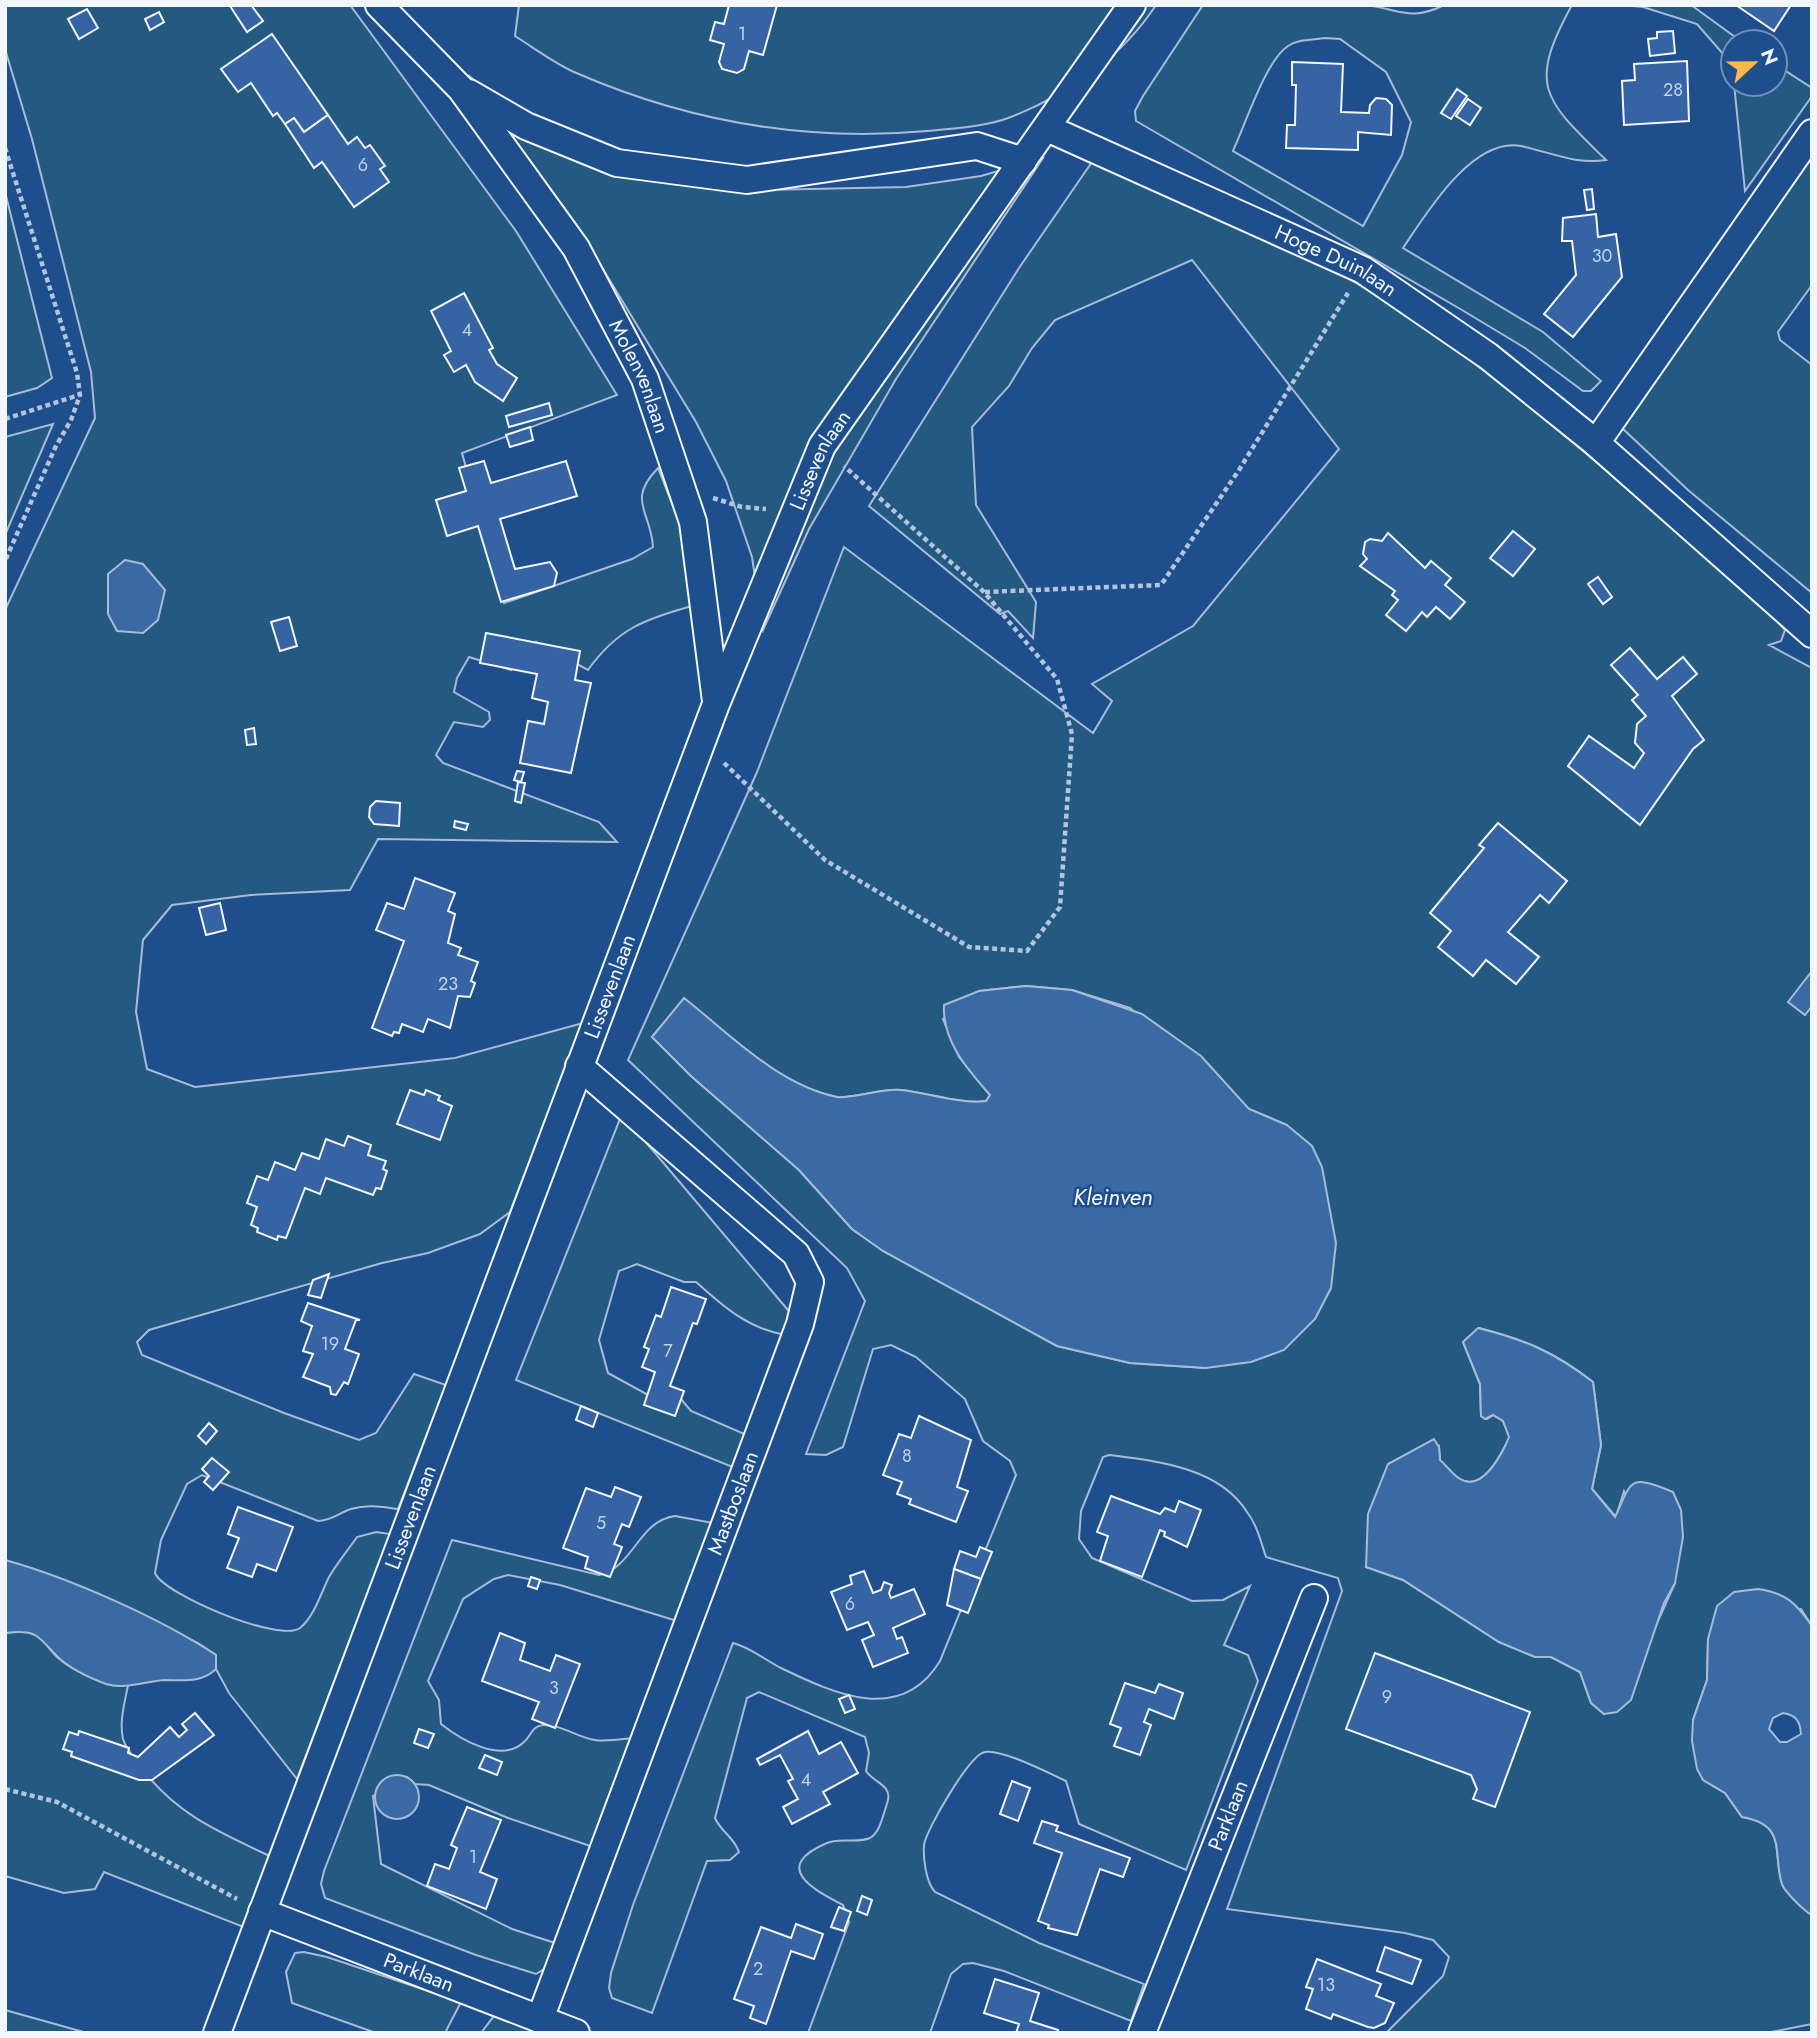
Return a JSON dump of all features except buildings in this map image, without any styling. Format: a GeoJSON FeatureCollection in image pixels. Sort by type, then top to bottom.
{"type":"FeatureCollection","features":[{"type":"Feature","properties":{"kind":"street","name":"Molenvenlaan"},"geometry":{"type":"LineString","coordinates":[[379,5],[461,89],[576,248],[645,379],[694,522],[716,704]]}},
{"type":"Feature","properties":{"kind":"street","name":"Lissevenlaan"},"geometry":{"type":"LineString","coordinates":[[217,2033],[716,704],[822,446],[1132,5]]}},
{"type":"Feature","properties":{"kind":"street","name":"Molenvenlaan"},"geometry":{"type":"LineString","coordinates":[[461,89],[526,126],[617,163],[747,180],[977,146],[1023,161]]}},
{"type":"Feature","properties":{"kind":"street","name":"Hoge Duinlaan"},"geometry":{"type":"LineString","coordinates":[[1047,128],[1363,270],[1488,356],[1596,443],[1812,634]]}},
{"type":"Feature","properties":{"kind":"street"},"geometry":{"type":"LineString","coordinates":[[1596,443],[1812,133]]}},
{"type":"Feature","properties":{"kind":"street","name":"Mastboslaan"},"geometry":{"type":"LineString","coordinates":[[540,2020],[800,1324],[810,1282],[796,1254],[579,1066]]}},
{"type":"Feature","properties":{"kind":"street","name":"Parklaan"},"geometry":{"type":"LineString","coordinates":[[1142,2033],[1314,1598]]}},
{"type":"Feature","properties":{"kind":"street","name":"Parklaan"},"geometry":{"type":"LineString","coordinates":[[262,1912],[576,2033]]}},
{"type":"Feature","properties":{"kind":"path"},"geometry":{"type":"LineString","coordinates":[[5,148],[78,373],[80,395],[5,561]]}},
{"type":"Feature","properties":{"kind":"path"},"geometry":{"type":"LineString","coordinates":[[984,592],[1161,585],[1239,470],[1310,351],[1363,270]]}},
{"type":"Feature","properties":{"kind":"path"},"geometry":{"type":"LineString","coordinates":[[5,419],[80,395]]}},
{"type":"Feature","properties":{"kind":"path"},"geometry":{"type":"LineString","coordinates":[[703,743],[825,860],[969,947],[1027,951],[1060,907],[1072,734],[1057,679],[984,592],[822,446]]}},
{"type":"Feature","properties":{"kind":"path"},"geometry":{"type":"LineString","coordinates":[[682,489],[742,507],[794,512]]}},
{"type":"Feature","properties":{"kind":"path"},"geometry":{"type":"LineString","coordinates":[[5,1789],[57,1802],[262,1912]]}},
{"type":"Feature","properties":{"kind":"shaded area"},"geometry":{"type":"Polygon","coordinates":[[[1346,4],[1413,14],[1444,5],[1572,5],[1550,55],[1547,74],[1549,90],[1556,106],[1568,122],[1606,160],[1584,161],[1521,146],[1503,146],[1485,153],[1452,181],[1403,248],[1543,332],[1601,381],[1591,391],[1583,391],[1525,348],[1136,121],[1135,111],[1203,5],[1346,4]],[[1340,39],[1301,41],[1288,46],[1280,53],[1264,79],[1233,151],[1363,226],[1402,155],[1411,122],[1386,72],[1340,39]]]}},
{"type":"Feature","properties":{"kind":"shaded area"},"geometry":{"type":"Polygon","coordinates":[[[5,5],[350,5],[516,231],[617,395],[462,453],[504,603],[632,559],[653,547],[642,498],[643,489],[658,468],[684,534],[692,606],[633,627],[610,645],[588,670],[536,642],[525,650],[511,670],[469,657],[457,678],[454,692],[489,712],[490,720],[483,727],[454,722],[436,755],[443,763],[599,822],[617,842],[378,839],[350,890],[251,895],[172,905],[143,940],[136,1012],[147,1069],[195,1087],[455,1058],[583,1023],[510,1212],[480,1234],[428,1253],[382,1263],[149,1330],[137,1342],[142,1355],[284,1413],[359,1440],[376,1433],[414,1374],[446,1385],[398,1509],[357,1507],[318,1521],[202,1475],[187,1484],[161,1540],[155,1573],[163,1582],[179,1593],[223,1614],[270,1629],[288,1631],[300,1628],[309,1618],[329,1577],[357,1537],[376,1532],[390,1534],[297,1779],[229,1693],[216,1669],[216,1655],[198,1643],[83,1588],[5,1560],[5,610],[95,418],[91,372],[32,139],[5,49],[5,5]]]}},
{"type":"Feature","properties":{"kind":"shaded area"},"geometry":{"type":"Polygon","coordinates":[[[519,5],[1156,5],[1127,41],[1092,72],[1032,108],[980,125],[882,134],[792,130],[747,124],[703,115],[616,89],[567,68],[515,36],[519,5]]]}},
{"type":"Feature","properties":{"kind":"shaded area"},"geometry":{"type":"Polygon","coordinates":[[[1623,5],[1691,5],[1723,28],[1719,28],[1719,49],[1697,24],[1643,7],[1623,5]]]}},
{"type":"Feature","properties":{"kind":"shaded area"},"geometry":{"type":"Polygon","coordinates":[[[1789,73],[1812,88],[1812,96],[1745,191],[1735,98],[1789,98],[1789,73]]]}},
{"type":"Feature","properties":{"kind":"shaded area"},"geometry":{"type":"Polygon","coordinates":[[[468,75],[518,116],[560,138],[760,190],[906,187],[981,176],[1043,158],[896,379],[809,529],[763,630],[752,557],[726,481],[696,422],[573,220],[468,75]]]}},
{"type":"Feature","properties":{"kind":"shaded area"},"geometry":{"type":"Polygon","coordinates":[[[1812,150],[1812,285],[1778,332],[1780,340],[1812,365],[1812,593],[1688,490],[1622,428],[1812,150]]]}},
{"type":"Feature","properties":{"kind":"shaded area"},"geometry":{"type":"Polygon","coordinates":[[[1092,162],[1300,252],[1366,289],[1420,324],[1524,402],[1770,613],[1785,630],[1781,641],[1769,645],[1812,668],[1812,1626],[1801,1609],[1708,1639],[1707,1680],[1693,1720],[1703,1780],[1725,1793],[1742,1817],[1757,1821],[1772,1833],[1776,1842],[1782,1884],[1795,1901],[1812,1915],[1812,2024],[1766,2033],[1386,2033],[1443,1976],[1449,1957],[1433,1940],[1405,1933],[1227,1909],[1342,1591],[1338,1578],[1266,1557],[1250,1517],[1235,1497],[1220,1485],[1185,1469],[1109,1455],[1103,1457],[1081,1511],[1079,1539],[1092,1558],[1192,1601],[1223,1600],[1250,1586],[1224,1645],[1248,1655],[1258,1681],[1186,1870],[1079,1824],[1066,1781],[1026,1762],[993,1752],[978,1756],[960,1778],[927,1837],[924,1857],[927,1876],[935,1892],[1039,1943],[1144,1984],[1131,2021],[1004,1971],[973,1963],[963,1964],[951,1974],[930,2033],[808,2033],[849,1922],[843,1905],[810,1885],[803,1877],[799,1869],[801,1861],[810,1852],[827,1843],[865,1840],[873,1836],[888,1802],[888,1794],[866,1771],[869,1753],[865,1737],[759,1692],[747,1698],[715,1818],[739,1852],[730,1860],[707,1861],[652,2013],[612,1998],[609,1988],[611,1973],[633,1905],[733,1643],[802,1678],[845,1694],[887,1698],[906,1693],[924,1681],[940,1661],[1016,1475],[1010,1461],[983,1441],[965,1399],[916,1357],[891,1345],[873,1349],[843,1447],[826,1455],[806,1454],[865,1301],[847,1268],[628,1060],[757,772],[844,547],[1093,733],[1112,701],[1092,684],[1193,626],[1339,449],[1192,260],[1055,320],[1032,348],[1009,386],[972,427],[976,505],[1036,602],[1033,638],[1008,611],[1000,614],[869,506],[1019,268],[1092,162]],[[1026,986],[979,991],[943,1019],[959,1057],[990,1095],[986,1101],[967,1101],[901,1090],[843,1097],[815,1091],[795,1082],[756,1057],[684,999],[652,1037],[691,1076],[799,1170],[852,1229],[883,1251],[1057,1346],[1130,1363],[1206,1368],[1315,1319],[1331,1288],[1287,1125],[1249,1109],[1130,1008],[1072,990],[1026,986]],[[1479,1328],[1463,1342],[1480,1384],[1481,1416],[1487,1419],[1493,1415],[1503,1421],[1510,1437],[1491,1469],[1484,1476],[1468,1482],[1457,1477],[1440,1460],[1439,1447],[1366,1567],[1403,1580],[1499,1642],[1535,1657],[1551,1657],[1580,1672],[1591,1703],[1604,1714],[1654,1630],[1675,1583],[1624,1491],[1616,1517],[1592,1489],[1601,1445],[1593,1382],[1539,1348],[1479,1328]]]}},
{"type":"Feature","properties":{"kind":"shaded area"},"geometry":{"type":"Polygon","coordinates":[[[5,192],[52,378],[37,388],[5,397],[5,192]]]}},
{"type":"Feature","properties":{"kind":"shaded area"},"geometry":{"type":"Polygon","coordinates":[[[53,424],[5,535],[5,437],[53,424]]]}},
{"type":"Feature","properties":{"kind":"shaded area"},"geometry":{"type":"Polygon","coordinates":[[[622,1114],[793,1316],[785,1335],[771,1332],[737,1315],[696,1282],[684,1282],[637,1264],[619,1271],[599,1340],[608,1373],[648,1395],[676,1393],[691,1411],[749,1436],[735,1468],[516,1380],[622,1114]]]}},
{"type":"Feature","properties":{"kind":"shaded area"},"geometry":{"type":"Polygon","coordinates":[[[675,1516],[713,1523],[677,1621],[560,1585],[508,1575],[494,1579],[463,1599],[428,1681],[439,1700],[441,1724],[481,1747],[504,1751],[515,1748],[524,1742],[536,1727],[543,1725],[595,1740],[633,1738],[593,1847],[508,1818],[429,1785],[415,1784],[407,1777],[373,1796],[381,1864],[512,1929],[555,1943],[549,1966],[536,1974],[476,1955],[325,1898],[321,1884],[324,1871],[452,1540],[599,1575],[620,1563],[652,1526],[675,1516]]]}},
{"type":"Feature","properties":{"kind":"shaded area"},"geometry":{"type":"Polygon","coordinates":[[[23,1631],[40,1638],[64,1663],[82,1673],[110,1683],[128,1685],[122,1718],[123,1739],[130,1753],[154,1783],[169,1798],[201,1821],[274,1858],[246,1928],[104,1872],[95,1889],[64,1893],[5,1876],[5,1633],[23,1631]]]}},
{"type":"Feature","properties":{"kind":"shaded area"},"geometry":{"type":"Polygon","coordinates":[[[304,1952],[327,1957],[461,2002],[445,2033],[376,2033],[292,2003],[286,1972],[295,1953],[304,1952]]]}},
{"type":"Feature","properties":{"kind":"shaded area"},"geometry":{"type":"Polygon","coordinates":[[[5,2010],[87,2033],[5,2033],[5,2010]]]}},
{"type":"Feature","properties":{"kind":"shaded area"},"geometry":{"type":"Polygon","coordinates":[[[494,2016],[539,2033],[481,2033],[494,2016]]]}},
{"type":"Feature","properties":{"kind":"water"},"geometry":{"type":"Polygon","coordinates":[[[125,560],[143,564],[165,590],[158,620],[143,633],[117,631],[108,614],[108,574],[125,560]]]}},
{"type":"Feature","properties":{"kind":"water"},"geometry":{"type":"Polygon","coordinates":[[[1812,971],[1812,1006],[1805,1015],[1788,1002],[1812,971]]]}},
{"type":"Feature","properties":{"kind":"water","name":"Kleinven"},"geometry":{"type":"Polygon","coordinates":[[[1026,986],[1072,990],[1142,1014],[1201,1056],[1249,1109],[1287,1125],[1312,1146],[1322,1167],[1336,1243],[1331,1288],[1315,1319],[1284,1350],[1251,1362],[1206,1368],[1130,1363],[1057,1346],[883,1251],[852,1229],[799,1170],[691,1076],[652,1037],[684,998],[775,1070],[815,1091],[843,1097],[901,1090],[967,1101],[986,1101],[990,1095],[965,1065],[952,1043],[947,1031],[944,1005],[979,991],[1026,986]]]}},
{"type":"Feature","properties":{"kind":"water"},"geometry":{"type":"Polygon","coordinates":[[[1478,1328],[1539,1348],[1593,1382],[1601,1445],[1592,1489],[1615,1517],[1629,1488],[1640,1482],[1673,1492],[1681,1510],[1683,1537],[1675,1583],[1664,1603],[1631,1700],[1617,1712],[1604,1714],[1591,1703],[1580,1672],[1551,1657],[1535,1657],[1499,1642],[1403,1580],[1366,1567],[1368,1514],[1388,1464],[1434,1439],[1439,1447],[1440,1460],[1452,1473],[1468,1482],[1477,1480],[1491,1469],[1506,1444],[1509,1437],[1503,1421],[1493,1415],[1485,1419],[1481,1416],[1480,1384],[1463,1342],[1478,1328]]]}},
{"type":"Feature","properties":{"kind":"water"},"geometry":{"type":"Polygon","coordinates":[[[5,1560],[86,1588],[142,1613],[216,1655],[216,1669],[198,1679],[120,1686],[106,1684],[81,1673],[59,1658],[37,1636],[25,1632],[5,1633],[5,1560]]]}},
{"type":"Feature","properties":{"kind":"water"},"geometry":{"type":"Polygon","coordinates":[[[1758,1589],[1783,1596],[1801,1611],[1812,1626],[1812,1915],[1795,1901],[1782,1884],[1776,1842],[1772,1833],[1757,1821],[1742,1817],[1725,1793],[1703,1780],[1697,1769],[1692,1741],[1693,1720],[1707,1680],[1708,1639],[1717,1606],[1734,1592],[1758,1589]],[[1783,1713],[1773,1718],[1769,1729],[1780,1742],[1787,1742],[1801,1734],[1800,1726],[1797,1719],[1783,1713]]]}},
{"type":"Feature","properties":{"kind":"water"},"geometry":{"type":"Polygon","coordinates":[[[397,1775],[412,1782],[419,1797],[412,1812],[397,1819],[382,1812],[375,1797],[382,1782],[397,1775]]]}}]}
